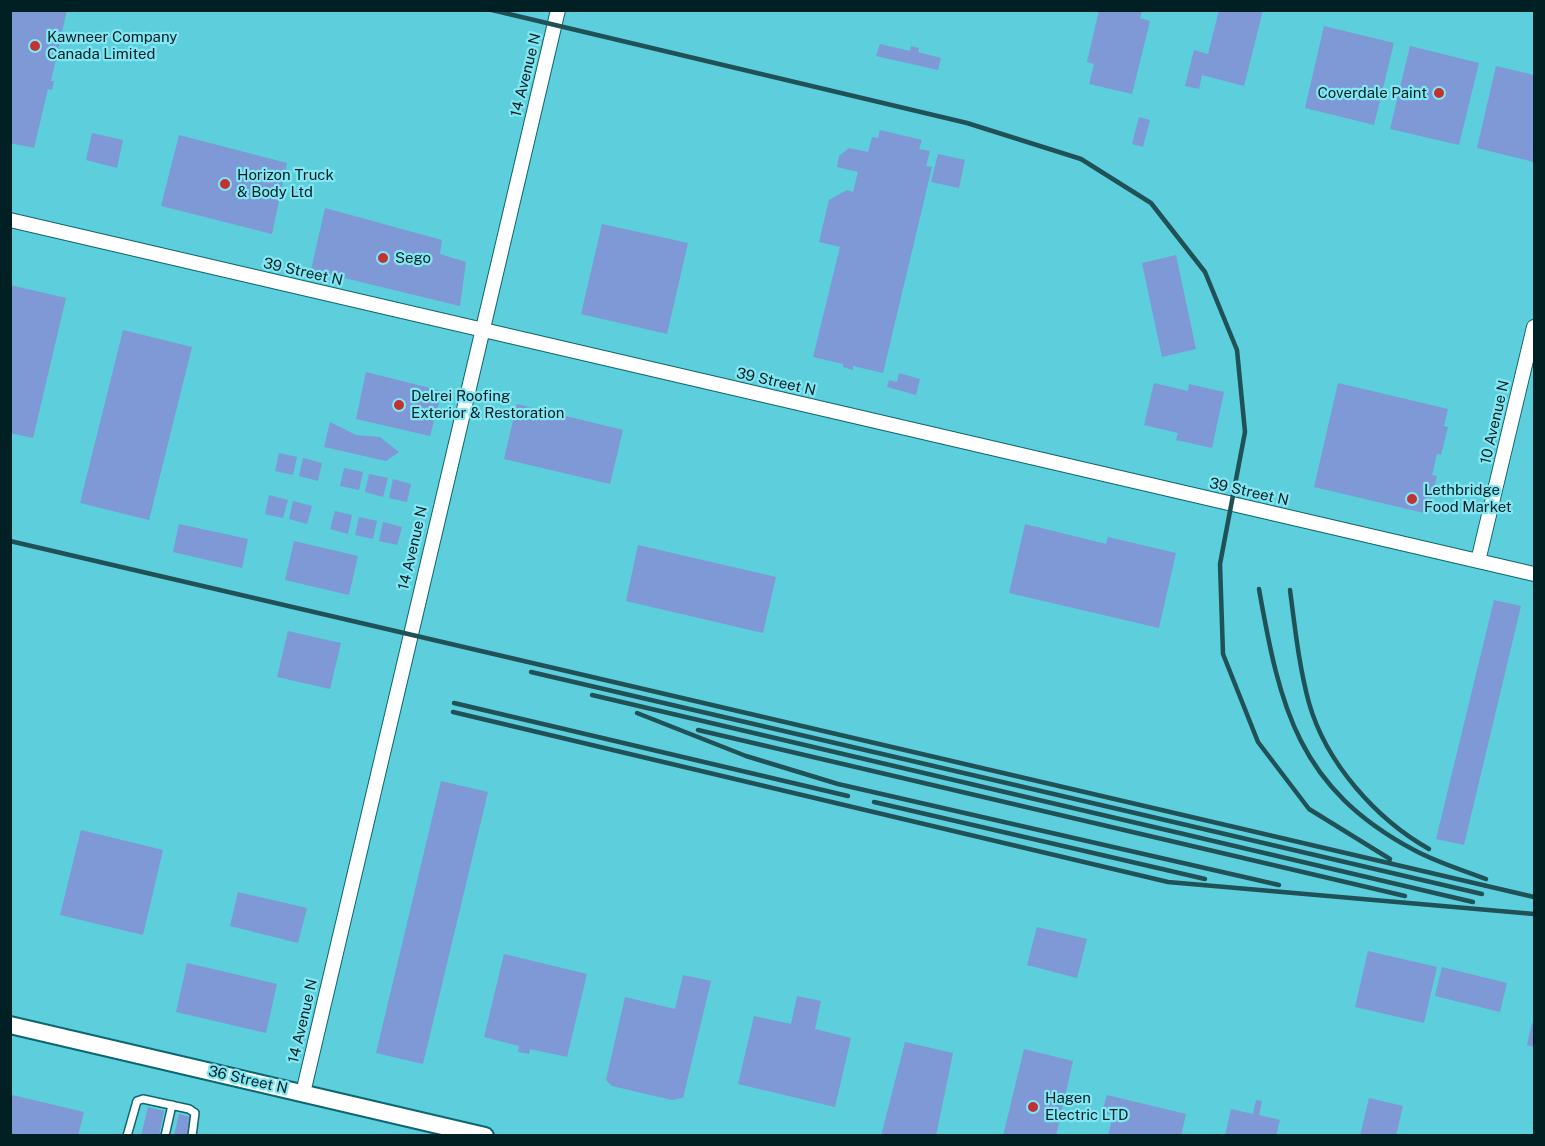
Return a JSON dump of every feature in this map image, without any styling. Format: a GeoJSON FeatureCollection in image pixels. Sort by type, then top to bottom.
{"type":"FeatureCollection","features":[{"type":"Feature","properties":{"kind":"street","name":"14 Avenue N"},"geometry":{"type":"LineString","coordinates":[[303,1093],[558,10]]}},
{"type":"Feature","properties":{"kind":"street","name":"39 Street N"},"geometry":{"type":"LineString","coordinates":[[10,220],[1534,574]]}},
{"type":"Feature","properties":{"kind":"street","name":"10 Avenue N"},"geometry":{"type":"LineString","coordinates":[[1478,561],[1534,327]]}},
{"type":"Feature","properties":{"kind":"street","name":"36 Street N"},"geometry":{"type":"LineString","coordinates":[[10,1025],[485,1136]]}},
{"type":"Feature","properties":{"kind":"lane"},"geometry":{"type":"LineString","coordinates":[[127,1136],[137,1101],[143,1099],[195,1113],[192,1136]]}},
{"type":"Feature","properties":{"kind":"lane"},"geometry":{"type":"LineString","coordinates":[[165,1136],[172,1105]]}},
{"type":"Feature","properties":{"kind":"shaded area"},"geometry":{"type":"Polygon","coordinates":[[[11,11],[1534,11],[1534,1135],[11,1135],[11,11]]]}},
{"type":"Feature","properties":{"kind":"building","name":"Kawneer Company Canada Limited"},"geometry":{"type":"Polygon","coordinates":[[[10,10],[67,10],[51,81],[54,81],[52,90],[48,89],[34,148],[10,143],[10,10]]]}},
{"type":"Feature","properties":{"kind":"building"},"geometry":{"type":"Polygon","coordinates":[[[1099,10],[1138,10],[1142,11],[1140,18],[1150,21],[1132,94],[1089,84],[1094,64],[1087,62],[1099,10]]]}},
{"type":"Feature","properties":{"kind":"building"},"geometry":{"type":"Polygon","coordinates":[[[1219,10],[1263,10],[1244,86],[1202,75],[1199,89],[1185,86],[1194,50],[1208,54],[1219,10]]]}},
{"type":"Feature","properties":{"kind":"building"},"geometry":{"type":"Polygon","coordinates":[[[1324,26],[1394,43],[1374,125],[1305,108],[1324,26]]]}},
{"type":"Feature","properties":{"kind":"building"},"geometry":{"type":"Polygon","coordinates":[[[880,44],[910,51],[911,46],[919,48],[918,52],[941,58],[938,70],[876,56],[880,44]]]}},
{"type":"Feature","properties":{"kind":"building"},"geometry":{"type":"Polygon","coordinates":[[[1410,46],[1479,63],[1459,145],[1390,129],[1410,46]]]}},
{"type":"Feature","properties":{"kind":"building"},"geometry":{"type":"Polygon","coordinates":[[[1496,66],[1534,75],[1534,162],[1477,148],[1496,66]]]}},
{"type":"Feature","properties":{"kind":"building"},"geometry":{"type":"Polygon","coordinates":[[[1139,117],[1150,120],[1143,147],[1132,144],[1139,117]]]}},
{"type":"Feature","properties":{"kind":"building"},"geometry":{"type":"Polygon","coordinates":[[[880,130],[922,140],[919,149],[930,151],[926,166],[932,167],[883,373],[853,366],[853,370],[843,367],[843,364],[813,357],[840,247],[819,242],[829,200],[847,190],[853,192],[858,172],[837,167],[839,156],[849,148],[868,152],[872,137],[878,138],[880,130]]]}},
{"type":"Feature","properties":{"kind":"building"},"geometry":{"type":"Polygon","coordinates":[[[92,133],[123,140],[117,168],[86,160],[92,133]]]}},
{"type":"Feature","properties":{"kind":"building","name":"Horizon Truck & Body Ltd"},"geometry":{"type":"Polygon","coordinates":[[[179,135],[287,163],[272,234],[161,206],[179,135]]]}},
{"type":"Feature","properties":{"kind":"building"},"geometry":{"type":"Polygon","coordinates":[[[938,154],[965,160],[959,188],[931,182],[938,154]]]}},
{"type":"Feature","properties":{"kind":"building","name":"Sego"},"geometry":{"type":"Polygon","coordinates":[[[325,208],[442,240],[440,254],[466,262],[460,306],[311,270],[325,208]]]}},
{"type":"Feature","properties":{"kind":"building"},"geometry":{"type":"Polygon","coordinates":[[[602,224],[688,243],[667,334],[581,314],[602,224]]]}},
{"type":"Feature","properties":{"kind":"building"},"geometry":{"type":"Polygon","coordinates":[[[1176,255],[1196,349],[1162,357],[1142,263],[1176,255]]]}},
{"type":"Feature","properties":{"kind":"building"},"geometry":{"type":"Polygon","coordinates":[[[10,285],[66,298],[33,438],[10,433],[10,285]]]}},
{"type":"Feature","properties":{"kind":"building"},"geometry":{"type":"Polygon","coordinates":[[[123,330],[192,347],[149,520],[80,503],[123,330]]]}},
{"type":"Feature","properties":{"kind":"building","name":"Delrei Roofing Exterior & Restoration"},"geometry":{"type":"Polygon","coordinates":[[[366,372],[442,391],[430,436],[356,419],[366,372]]]}},
{"type":"Feature","properties":{"kind":"building"},"geometry":{"type":"Polygon","coordinates":[[[899,373],[920,379],[916,395],[887,387],[889,380],[897,382],[899,373]]]}},
{"type":"Feature","properties":{"kind":"building"},"geometry":{"type":"Polygon","coordinates":[[[1154,383],[1188,391],[1189,384],[1224,392],[1212,448],[1176,440],[1178,433],[1144,425],[1154,383]]]}},
{"type":"Feature","properties":{"kind":"building"},"geometry":{"type":"Polygon","coordinates":[[[1338,383],[1448,409],[1444,426],[1448,427],[1441,455],[1437,454],[1432,475],[1437,476],[1431,499],[1427,498],[1424,513],[1314,487],[1338,383]]]}},
{"type":"Feature","properties":{"kind":"building"},"geometry":{"type":"Polygon","coordinates":[[[517,404],[623,430],[610,484],[504,459],[517,404]]]}},
{"type":"Feature","properties":{"kind":"building"},"geometry":{"type":"Polygon","coordinates":[[[330,422],[356,435],[380,437],[399,452],[386,461],[324,447],[330,422]]]}},
{"type":"Feature","properties":{"kind":"building"},"geometry":{"type":"Polygon","coordinates":[[[279,453],[297,457],[293,475],[275,471],[279,453]]]}},
{"type":"Feature","properties":{"kind":"building"},"geometry":{"type":"Polygon","coordinates":[[[303,458],[322,463],[318,481],[299,476],[303,458]]]}},
{"type":"Feature","properties":{"kind":"building"},"geometry":{"type":"Polygon","coordinates":[[[344,468],[363,472],[359,490],[340,486],[344,468]]]}},
{"type":"Feature","properties":{"kind":"building"},"geometry":{"type":"Polygon","coordinates":[[[369,474],[388,478],[383,497],[365,492],[369,474]]]}},
{"type":"Feature","properties":{"kind":"building"},"geometry":{"type":"Polygon","coordinates":[[[393,479],[411,484],[407,502],[389,498],[393,479]]]}},
{"type":"Feature","properties":{"kind":"building"},"geometry":{"type":"Polygon","coordinates":[[[269,495],[288,500],[283,518],[265,514],[269,495]]]}},
{"type":"Feature","properties":{"kind":"building"},"geometry":{"type":"Polygon","coordinates":[[[293,501],[312,506],[307,524],[289,519],[293,501]]]}},
{"type":"Feature","properties":{"kind":"building"},"geometry":{"type":"Polygon","coordinates":[[[335,511],[352,515],[348,534],[330,529],[335,511]]]}},
{"type":"Feature","properties":{"kind":"building"},"geometry":{"type":"Polygon","coordinates":[[[359,517],[377,521],[373,539],[355,535],[359,517]]]}},
{"type":"Feature","properties":{"kind":"building"},"geometry":{"type":"Polygon","coordinates":[[[383,522],[402,527],[397,545],[379,541],[383,522]]]}},
{"type":"Feature","properties":{"kind":"building"},"geometry":{"type":"Polygon","coordinates":[[[179,524],[248,539],[242,568],[173,552],[179,524]]]}},
{"type":"Feature","properties":{"kind":"building"},"geometry":{"type":"Polygon","coordinates":[[[1025,524],[1106,544],[1108,537],[1176,553],[1159,628],[1009,593],[1025,524]]]}},
{"type":"Feature","properties":{"kind":"building"},"geometry":{"type":"Polygon","coordinates":[[[294,541],[358,556],[349,595],[285,580],[294,541]]]}},
{"type":"Feature","properties":{"kind":"building"},"geometry":{"type":"Polygon","coordinates":[[[638,545],[776,577],[763,633],[626,601],[638,545]]]}},
{"type":"Feature","properties":{"kind":"building"},"geometry":{"type":"Polygon","coordinates":[[[1494,600],[1521,606],[1464,845],[1436,839],[1494,600]]]}},
{"type":"Feature","properties":{"kind":"building"},"geometry":{"type":"Polygon","coordinates":[[[288,631],[341,643],[330,689],[277,677],[288,631]]]}},
{"type":"Feature","properties":{"kind":"building"},"geometry":{"type":"Polygon","coordinates":[[[441,781],[488,792],[423,1064],[376,1053],[441,781]]]}},
{"type":"Feature","properties":{"kind":"building"},"geometry":{"type":"Polygon","coordinates":[[[81,830],[163,850],[143,935],[60,915],[81,830]]]}},
{"type":"Feature","properties":{"kind":"building"},"geometry":{"type":"Polygon","coordinates":[[[238,892],[307,908],[298,943],[230,926],[238,892]]]}},
{"type":"Feature","properties":{"kind":"building"},"geometry":{"type":"Polygon","coordinates":[[[1037,927],[1087,939],[1077,978],[1027,965],[1037,927]]]}},
{"type":"Feature","properties":{"kind":"building"},"geometry":{"type":"Polygon","coordinates":[[[1368,951],[1437,967],[1424,1023],[1355,1007],[1368,951]]]}},
{"type":"Feature","properties":{"kind":"building"},"geometry":{"type":"Polygon","coordinates":[[[504,954],[587,974],[567,1057],[530,1049],[529,1054],[518,1052],[519,1046],[484,1037],[504,954]]]}},
{"type":"Feature","properties":{"kind":"building"},"geometry":{"type":"Polygon","coordinates":[[[187,963],[277,984],[266,1033],[176,1012],[187,963]]]}},
{"type":"Feature","properties":{"kind":"building"},"geometry":{"type":"Polygon","coordinates":[[[1442,967],[1507,983],[1500,1012],[1435,996],[1442,967]]]}},
{"type":"Feature","properties":{"kind":"building"},"geometry":{"type":"Polygon","coordinates":[[[683,975],[711,981],[683,1098],[672,1100],[612,1086],[606,1080],[625,997],[675,1009],[683,975]]]}},
{"type":"Feature","properties":{"kind":"building"},"geometry":{"type":"Polygon","coordinates":[[[797,996],[821,1001],[815,1029],[851,1038],[835,1107],[738,1084],[754,1016],[791,1024],[797,996]]]}},
{"type":"Feature","properties":{"kind":"building"},"geometry":{"type":"Polygon","coordinates":[[[1532,1023],[1534,1024],[1534,1047],[1527,1045],[1532,1023]]]}},
{"type":"Feature","properties":{"kind":"building"},"geometry":{"type":"Polygon","coordinates":[[[905,1042],[953,1053],[936,1136],[881,1136],[905,1042]]]}},
{"type":"Feature","properties":{"kind":"building"},"geometry":{"type":"Polygon","coordinates":[[[1024,1049],[1073,1061],[1056,1136],[1003,1136],[1024,1049]]]}},
{"type":"Feature","properties":{"kind":"building"},"geometry":{"type":"Polygon","coordinates":[[[12,1095],[84,1112],[78,1136],[10,1136],[12,1095]]]}},
{"type":"Feature","properties":{"kind":"building"},"geometry":{"type":"Polygon","coordinates":[[[1107,1095],[1186,1114],[1181,1136],[1108,1136],[1113,1115],[1102,1112],[1107,1095]]]}},
{"type":"Feature","properties":{"kind":"building"},"geometry":{"type":"Polygon","coordinates":[[[1369,1098],[1403,1106],[1396,1136],[1360,1136],[1369,1098]]]}},
{"type":"Feature","properties":{"kind":"building"},"geometry":{"type":"Polygon","coordinates":[[[1256,1100],[1262,1101],[1259,1115],[1280,1120],[1276,1136],[1225,1136],[1231,1109],[1253,1114],[1256,1100]]]}},
{"type":"Feature","properties":{"kind":"building"},"geometry":{"type":"Polygon","coordinates":[[[148,1107],[164,1111],[159,1136],[141,1136],[148,1107]]]}},
{"type":"Feature","properties":{"kind":"building"},"geometry":{"type":"Polygon","coordinates":[[[179,1114],[194,1118],[189,1136],[174,1136],[179,1114]]]}},
{"type":"Feature","properties":{"kind":"railway"},"geometry":{"type":"LineString","coordinates":[[492,10],[967,123],[1081,159],[1151,203],[1205,272],[1237,350],[1245,432],[1220,564],[1223,654],[1258,742],[1309,809],[1390,859]]}},
{"type":"Feature","properties":{"kind":"railway"},"geometry":{"type":"LineString","coordinates":[[10,541],[1534,897]]}},
{"type":"Feature","properties":{"kind":"railway"},"geometry":{"type":"LineString","coordinates":[[1259,589],[1276,671],[1287,708],[1301,741],[1320,772],[1344,800],[1375,826],[1422,854],[1486,879]]}},
{"type":"Feature","properties":{"kind":"railway"},"geometry":{"type":"LineString","coordinates":[[1290,590],[1309,703],[1327,747],[1340,768],[1372,805],[1409,837],[1429,849]]}},
{"type":"Feature","properties":{"kind":"railway"},"geometry":{"type":"LineString","coordinates":[[531,672],[1482,894]]}},
{"type":"Feature","properties":{"kind":"railway"},"geometry":{"type":"LineString","coordinates":[[592,695],[1473,902]]}},
{"type":"Feature","properties":{"kind":"railway"},"geometry":{"type":"LineString","coordinates":[[454,703],[848,796]]}},
{"type":"Feature","properties":{"kind":"railway"},"geometry":{"type":"LineString","coordinates":[[453,712],[1168,882],[1534,914]]}},
{"type":"Feature","properties":{"kind":"railway"},"geometry":{"type":"LineString","coordinates":[[637,713],[746,756],[838,784],[1279,885]]}},
{"type":"Feature","properties":{"kind":"railway"},"geometry":{"type":"LineString","coordinates":[[698,730],[1405,896]]}},
{"type":"Feature","properties":{"kind":"railway"},"geometry":{"type":"LineString","coordinates":[[874,802],[1205,879]]}},
{"type":"Feature","properties":{"kind":"place","name":"Kawneer Company Canada Limited"},"geometry":{"type":"Point","coordinates":[35,46]}},
{"type":"Feature","properties":{"kind":"place","name":"Coverdale Paint"},"geometry":{"type":"Point","coordinates":[1439,93]}},
{"type":"Feature","properties":{"kind":"place","name":"Horizon Truck & Body Ltd"},"geometry":{"type":"Point","coordinates":[225,184]}},
{"type":"Feature","properties":{"kind":"place","name":"Sego"},"geometry":{"type":"Point","coordinates":[383,258]}},
{"type":"Feature","properties":{"kind":"place","name":"Delrei Roofing Exterior & Restoration"},"geometry":{"type":"Point","coordinates":[399,405]}},
{"type":"Feature","properties":{"kind":"place","name":"Lethbridge Food Market"},"geometry":{"type":"Point","coordinates":[1412,499]}},
{"type":"Feature","properties":{"kind":"place","name":"Hagen Electric LTD"},"geometry":{"type":"Point","coordinates":[1033,1107]}}]}
